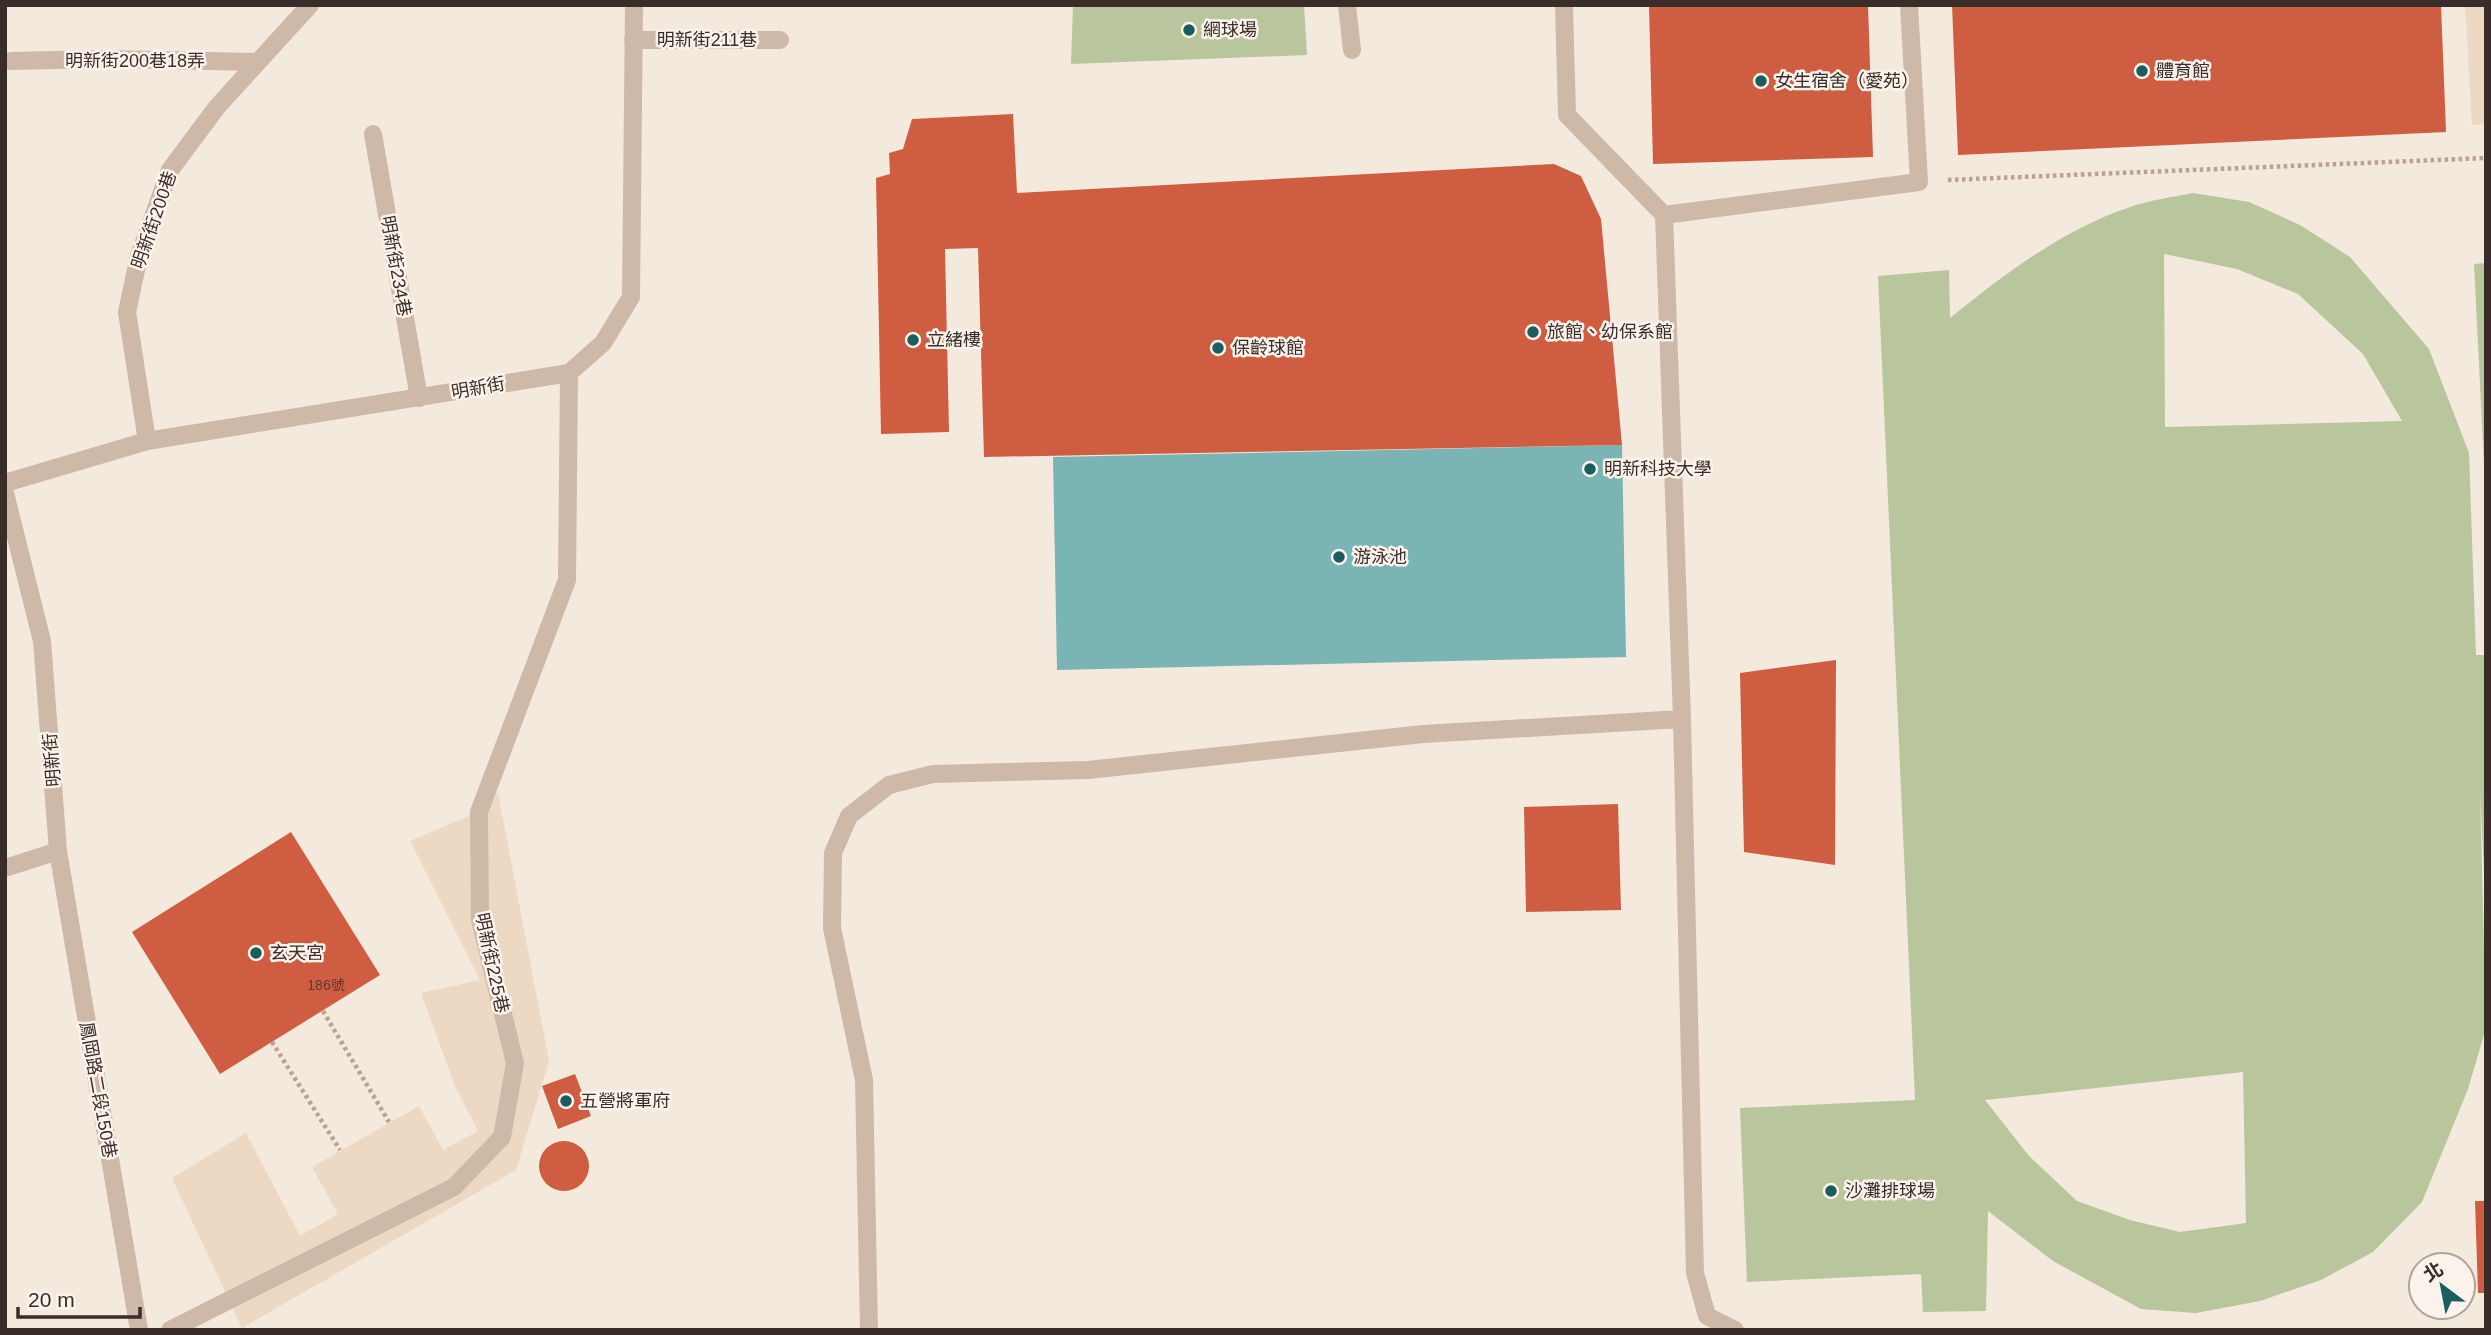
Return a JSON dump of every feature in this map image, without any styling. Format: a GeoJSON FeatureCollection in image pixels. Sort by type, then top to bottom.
{"type":"FeatureCollection","features":[{"type":"Feature","properties":{"kind":"street","name":"明新街200巷"},"geometry":{"type":"LineString","coordinates":[[148,441],[127,312],[139,256],[170,170],[217,107],[310,5]]}},
{"type":"Feature","properties":{"kind":"street"},"geometry":{"type":"LineString","coordinates":[[569,373],[603,343],[631,297],[634,5]]}},
{"type":"Feature","properties":{"kind":"street"},"geometry":{"type":"LineString","coordinates":[[1347,5],[1352,50]]}},
{"type":"Feature","properties":{"kind":"street"},"geometry":{"type":"LineString","coordinates":[[1564,5],[1567,115],[1664,215],[1682,719],[1695,1273],[1707,1316],[1735,1330]]}},
{"type":"Feature","properties":{"kind":"street"},"geometry":{"type":"LineString","coordinates":[[1664,215],[1919,182],[1909,5]]}},
{"type":"Feature","properties":{"kind":"street","name":"明新街211巷"},"geometry":{"type":"LineString","coordinates":[[634,40],[780,40]]}},
{"type":"Feature","properties":{"kind":"street","name":"明新街200巷18弄"},"geometry":{"type":"LineString","coordinates":[[7,58],[258,62]]}},
{"type":"Feature","properties":{"kind":"street","name":"明新街234巷"},"geometry":{"type":"LineString","coordinates":[[373,134],[419,398]]}},
{"type":"Feature","properties":{"kind":"street","name":"明新街"},"geometry":{"type":"LineString","coordinates":[[5,483],[148,441],[569,373]]}},
{"type":"Feature","properties":{"kind":"street","name":"明新街225巷"},"geometry":{"type":"LineString","coordinates":[[170,1330],[454,1187],[502,1137],[515,1063],[480,920],[478,812],[567,580],[569,373]]}},
{"type":"Feature","properties":{"kind":"street","name":"明新街"},"geometry":{"type":"LineString","coordinates":[[5,493],[42,641],[58,851]]}},
{"type":"Feature","properties":{"kind":"street"},"geometry":{"type":"LineString","coordinates":[[869,1330],[864,1080],[832,928],[833,853],[849,816],[889,785],[933,774],[1088,770],[1423,734],[1682,719]]}},
{"type":"Feature","properties":{"kind":"street"},"geometry":{"type":"LineString","coordinates":[[5,868],[58,851]]}},
{"type":"Feature","properties":{"kind":"street","name":"鳳岡路二段150巷"},"geometry":{"type":"LineString","coordinates":[[58,851],[139,1330]]}},
{"type":"Feature","properties":{"kind":"path"},"geometry":{"type":"LineString","coordinates":[[1919,182],[2486,158]]}},
{"type":"Feature","properties":{"kind":"path"},"geometry":{"type":"LineString","coordinates":[[323,1011],[390,1122]]}},
{"type":"Feature","properties":{"kind":"path"},"geometry":{"type":"LineString","coordinates":[[272,1042],[340,1150]]}},
{"type":"Feature","properties":{"kind":"green space","name":"網球場"},"geometry":{"type":"Polygon","coordinates":[[[1073,5],[1304,5],[1307,55],[1071,64],[1073,5]]]}},
{"type":"Feature","properties":{"kind":"green space"},"geometry":{"type":"Polygon","coordinates":[[[2193,193],[2249,202],[2300,225],[2350,257],[2429,349],[2469,453],[2476,655],[2486,655],[2486,916],[2480,789],[2486,1028],[2468,1089],[2422,1202],[2373,1252],[2321,1280],[2260,1301],[2196,1313],[2141,1309],[2053,1261],[1988,1211],[1986,1311],[1923,1312],[1921,1274],[1747,1282],[1740,1108],[1915,1100],[1878,276],[1949,270],[1950,318],[2013,270],[2081,228],[2138,205],[2193,193]],[[2164,254],[2165,427],[2402,421],[2363,354],[2298,294],[2237,269],[2164,254]],[[2243,1072],[1985,1100],[2029,1156],[2077,1201],[2130,1220],[2180,1232],[2246,1223],[2243,1072]]]}},
{"type":"Feature","properties":{"kind":"green space"},"geometry":{"type":"Polygon","coordinates":[[[2486,263],[2486,505],[2474,264],[2486,263]]]}},
{"type":"Feature","properties":{"kind":"shaded area"},"geometry":{"type":"Polygon","coordinates":[[[2465,5],[2486,5],[2486,124],[2472,125],[2465,5]]]}},
{"type":"Feature","properties":{"kind":"shaded area"},"geometry":{"type":"Polygon","coordinates":[[[498,793],[549,1061],[516,1170],[242,1328],[172,1178],[246,1133],[300,1236],[338,1214],[312,1167],[419,1106],[443,1150],[478,1131],[455,1086],[421,993],[480,980],[410,841],[478,812],[498,793]]]}},
{"type":"Feature","properties":{"kind":"water","name":"游泳池"},"geometry":{"type":"Polygon","coordinates":[[[1622,445],[1626,657],[1057,670],[1053,457],[1622,445]]]}},
{"type":"Feature","properties":{"kind":"building","name":"女生宿舍（愛苑）"},"geometry":{"type":"Polygon","coordinates":[[[1649,5],[1868,5],[1873,157],[1653,164],[1649,5]]]}},
{"type":"Feature","properties":{"kind":"building","name":"體育館"},"geometry":{"type":"Polygon","coordinates":[[[1952,5],[2441,5],[2446,132],[1958,155],[1952,5]]]}},
{"type":"Feature","properties":{"kind":"building","name":"保齡球館"},"geometry":{"type":"Polygon","coordinates":[[[1013,114],[1017,193],[1554,164],[1581,176],[1601,219],[1622,445],[984,457],[978,248],[945,249],[949,432],[881,434],[876,178],[890,174],[889,153],[903,149],[912,119],[1013,114]]]}},
{"type":"Feature","properties":{"kind":"building"},"geometry":{"type":"Polygon","coordinates":[[[1836,660],[1835,865],[1744,852],[1740,673],[1836,660]]]}},
{"type":"Feature","properties":{"kind":"building"},"geometry":{"type":"Polygon","coordinates":[[[1618,804],[1621,910],[1526,912],[1524,807],[1618,804]]]}},
{"type":"Feature","properties":{"kind":"building","name":"玄天宮"},"geometry":{"type":"Polygon","coordinates":[[[291,832],[380,975],[220,1074],[132,932],[291,832]]]}},
{"type":"Feature","properties":{"kind":"building","name":"五營將軍府"},"geometry":{"type":"Polygon","coordinates":[[[575,1074],[591,1116],[558,1129],[542,1086],[575,1074]]]}},
{"type":"Feature","properties":{"kind":"building"},"geometry":{"type":"Polygon","coordinates":[[[564,1141],[582,1148],[589,1166],[582,1184],[564,1191],[546,1184],[539,1166],[546,1148],[564,1141]]]}},
{"type":"Feature","properties":{"kind":"building"},"geometry":{"type":"Polygon","coordinates":[[[2475,1201],[2486,1201],[2486,1293],[2478,1293],[2475,1201]]]}},
{"type":"Feature","properties":{"kind":"place","name":"網球場"},"geometry":{"type":"Point","coordinates":[1189,30]}},
{"type":"Feature","properties":{"kind":"place","name":"體育館"},"geometry":{"type":"Point","coordinates":[2142,71]}},
{"type":"Feature","properties":{"kind":"place","name":"女生宿舍（愛苑）"},"geometry":{"type":"Point","coordinates":[1761,81]}},
{"type":"Feature","properties":{"kind":"place","name":"旅館、幼保系館"},"geometry":{"type":"Point","coordinates":[1533,332]}},
{"type":"Feature","properties":{"kind":"place","name":"立緒樓"},"geometry":{"type":"Point","coordinates":[913,340]}},
{"type":"Feature","properties":{"kind":"place","name":"保齡球館"},"geometry":{"type":"Point","coordinates":[1218,348]}},
{"type":"Feature","properties":{"kind":"place","name":"明新科技大學"},"geometry":{"type":"Point","coordinates":[1590,469]}},
{"type":"Feature","properties":{"kind":"place","name":"游泳池"},"geometry":{"type":"Point","coordinates":[1339,557]}},
{"type":"Feature","properties":{"kind":"place","name":"玄天宮"},"geometry":{"type":"Point","coordinates":[256,953]}},
{"type":"Feature","properties":{"kind":"place","name":"五營將軍府"},"geometry":{"type":"Point","coordinates":[566,1101]}},
{"type":"Feature","properties":{"kind":"place","name":"沙灘排球場"},"geometry":{"type":"Point","coordinates":[1831,1191]}}]}
